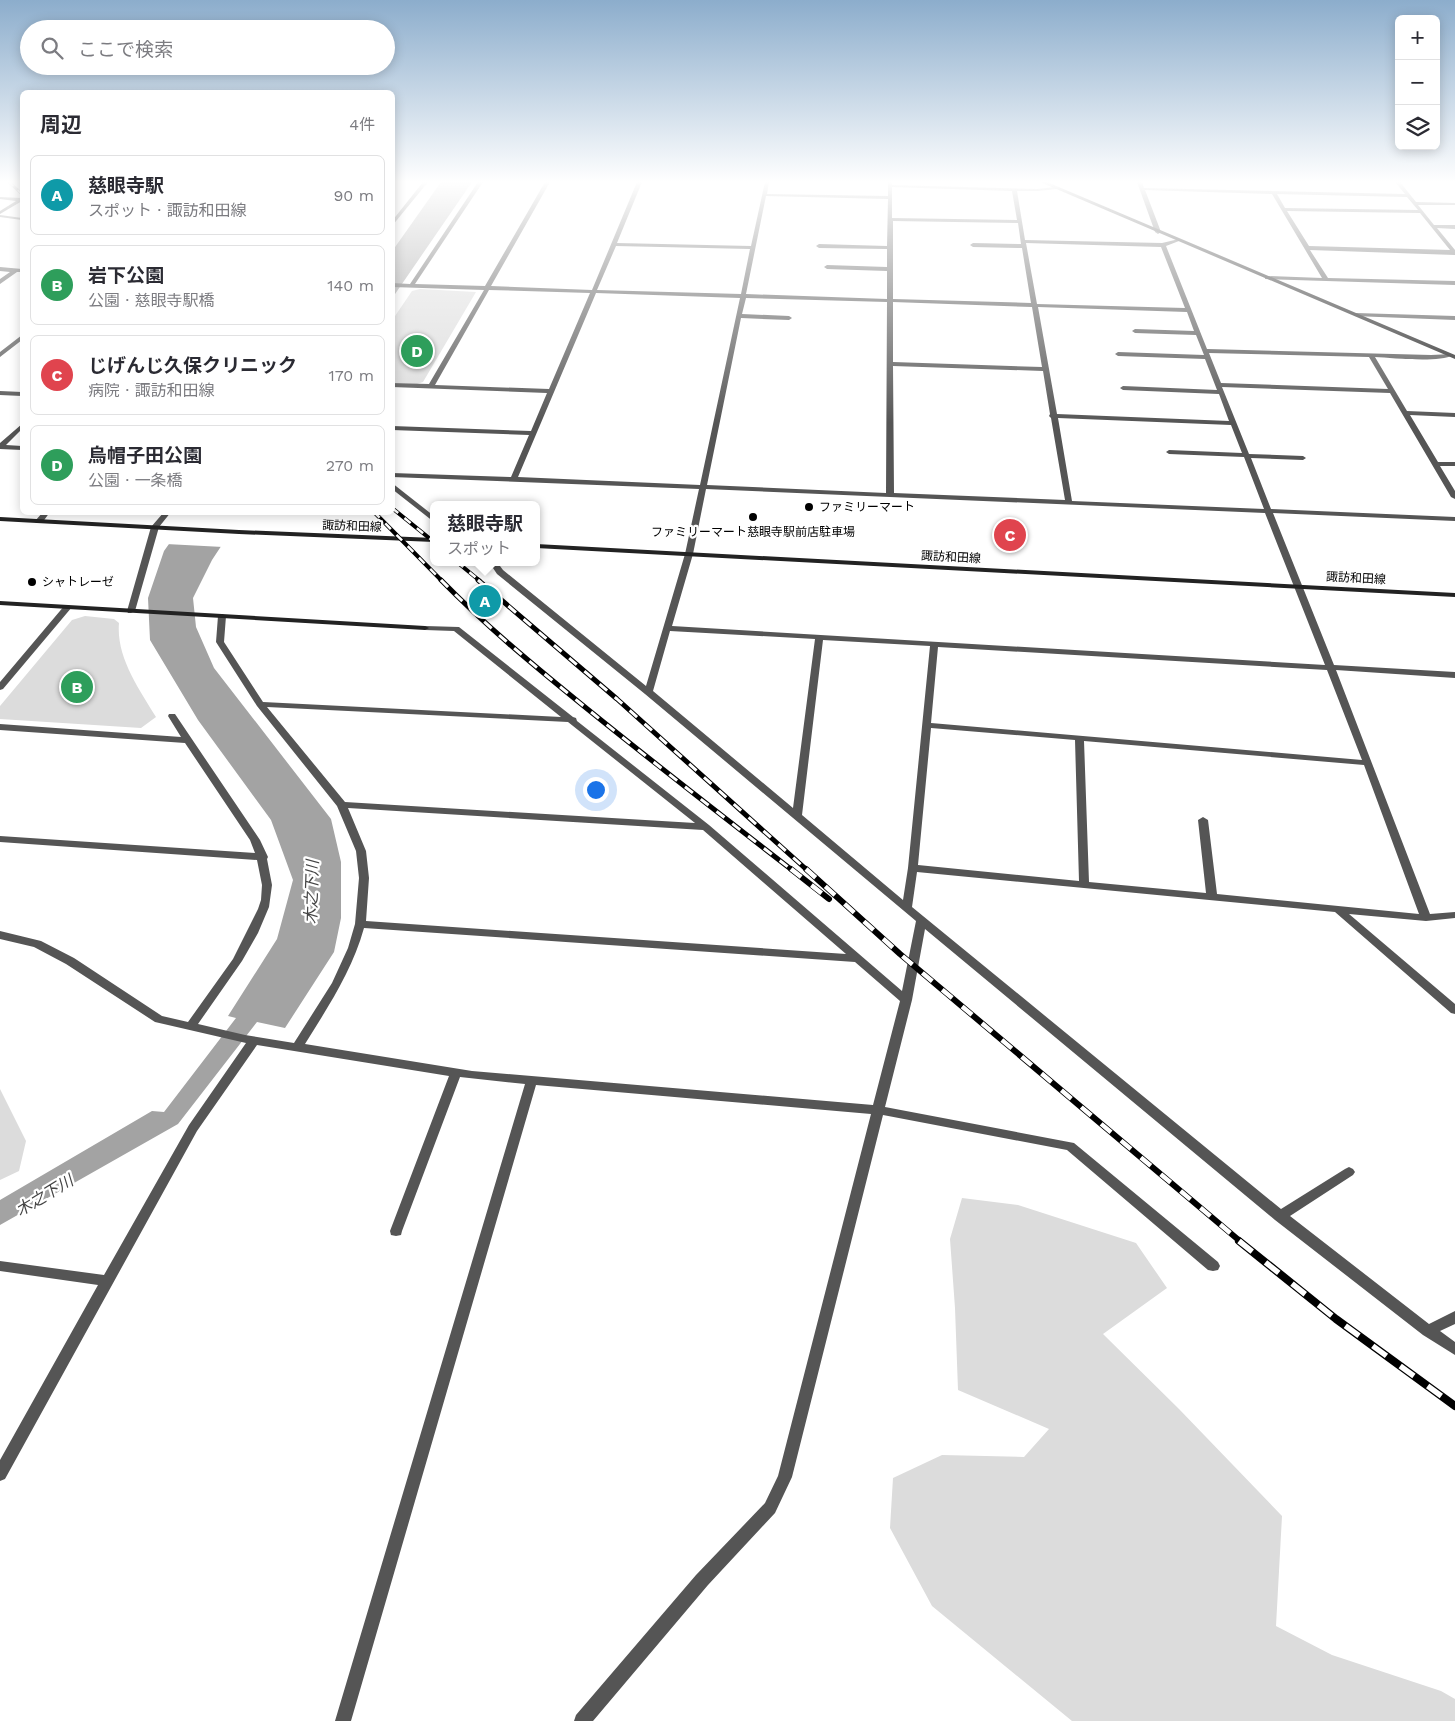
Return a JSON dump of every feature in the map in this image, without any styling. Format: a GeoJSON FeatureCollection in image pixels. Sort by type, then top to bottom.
{"type":"FeatureCollection","features":[{"type":"Feature","properties":{"kind":"street"},"geometry":{"type":"LineString","coordinates":[[411,286],[427,262]]}},
{"type":"Feature","properties":{"kind":"street"},"geometry":{"type":"LineString","coordinates":[[431,386],[502,262]]}},
{"type":"Feature","properties":{"kind":"street"},"geometry":{"type":"LineString","coordinates":[[514,478],[606,262]]}},
{"type":"Feature","properties":{"kind":"street"},"geometry":{"type":"LineString","coordinates":[[648,692],[689,554],[751,262]]}},
{"type":"Feature","properties":{"kind":"street"},"geometry":{"type":"LineString","coordinates":[[890,262],[890,494]]}},
{"type":"Feature","properties":{"kind":"street"},"geometry":{"type":"LineString","coordinates":[[1026,262],[1068,502]]}},
{"type":"Feature","properties":{"kind":"street"},"geometry":{"type":"LineString","coordinates":[[1170,262],[1368,763],[1426,918]]}},
{"type":"Feature","properties":{"kind":"street"},"geometry":{"type":"LineString","coordinates":[[1230,262],[1453,356]]}},
{"type":"Feature","properties":{"kind":"street"},"geometry":{"type":"LineString","coordinates":[[1316,262],[1326,280]]}},
{"type":"Feature","properties":{"kind":"street"},"geometry":{"type":"LineString","coordinates":[[827,268],[890,269]]}},
{"type":"Feature","properties":{"kind":"street"},"geometry":{"type":"LineString","coordinates":[[0,269],[19,270]]}},
{"type":"Feature","properties":{"kind":"street"},"geometry":{"type":"LineString","coordinates":[[0,282],[19,270]]}},
{"type":"Feature","properties":{"kind":"street"},"geometry":{"type":"LineString","coordinates":[[1267,278],[1455,283]]}},
{"type":"Feature","properties":{"kind":"street"},"geometry":{"type":"LineString","coordinates":[[395,285],[1188,310]]}},
{"type":"Feature","properties":{"kind":"street"},"geometry":{"type":"LineString","coordinates":[[1356,315],[1455,318]]}},
{"type":"Feature","properties":{"kind":"street"},"geometry":{"type":"LineString","coordinates":[[739,316],[790,318]]}},
{"type":"Feature","properties":{"kind":"street"},"geometry":{"type":"LineString","coordinates":[[1135,330],[1198,333]]}},
{"type":"Feature","properties":{"kind":"street"},"geometry":{"type":"LineString","coordinates":[[0,355],[20,339]]}},
{"type":"Feature","properties":{"kind":"street"},"geometry":{"type":"LineString","coordinates":[[1118,354],[1453,356]]}},
{"type":"Feature","properties":{"kind":"street"},"geometry":{"type":"LineString","coordinates":[[1371,356],[1455,497]]}},
{"type":"Feature","properties":{"kind":"street"},"geometry":{"type":"LineString","coordinates":[[890,364],[1044,369]]}},
{"type":"Feature","properties":{"kind":"street"},"geometry":{"type":"LineString","coordinates":[[395,385],[551,391]]}},
{"type":"Feature","properties":{"kind":"street"},"geometry":{"type":"LineString","coordinates":[[1123,388],[1392,391]]}},
{"type":"Feature","properties":{"kind":"street"},"geometry":{"type":"LineString","coordinates":[[0,393],[20,394]]}},
{"type":"Feature","properties":{"kind":"street"},"geometry":{"type":"LineString","coordinates":[[1405,413],[1455,415]]}},
{"type":"Feature","properties":{"kind":"street"},"geometry":{"type":"LineString","coordinates":[[1052,416],[1233,423]]}},
{"type":"Feature","properties":{"kind":"street"},"geometry":{"type":"LineString","coordinates":[[0,447],[20,428]]}},
{"type":"Feature","properties":{"kind":"street"},"geometry":{"type":"LineString","coordinates":[[395,428],[534,433]]}},
{"type":"Feature","properties":{"kind":"street"},"geometry":{"type":"LineString","coordinates":[[0,447],[20,448]]}},
{"type":"Feature","properties":{"kind":"street"},"geometry":{"type":"LineString","coordinates":[[1169,452],[1303,458]]}},
{"type":"Feature","properties":{"kind":"street"},"geometry":{"type":"LineString","coordinates":[[1435,464],[1455,464]]}},
{"type":"Feature","properties":{"kind":"street"},"geometry":{"type":"LineString","coordinates":[[395,475],[514,478],[1455,519]]}},
{"type":"Feature","properties":{"kind":"street"},"geometry":{"type":"LineString","coordinates":[[395,488],[430,517]]}},
{"type":"Feature","properties":{"kind":"street"},"geometry":{"type":"LineString","coordinates":[[39,521],[44,515]]}},
{"type":"Feature","properties":{"kind":"street"},"geometry":{"type":"LineString","coordinates":[[131,611],[155,527],[165,515]]}},
{"type":"Feature","properties":{"kind":"street","name":"諏訪和田線"},"geometry":{"type":"LineString","coordinates":[[0,519],[430,540]]}},
{"type":"Feature","properties":{"kind":"street","name":"諏訪和田線"},"geometry":{"type":"LineString","coordinates":[[540,546],[1455,595]]}},
{"type":"Feature","properties":{"kind":"street"},"geometry":{"type":"LineString","coordinates":[[496,566],[500,572],[648,692],[1280,1216],[1428,1331],[1455,1349]]}},
{"type":"Feature","properties":{"kind":"street"},"geometry":{"type":"LineString","coordinates":[[0,603],[456,629],[706,827],[906,1000]]}},
{"type":"Feature","properties":{"kind":"street"},"geometry":{"type":"LineString","coordinates":[[0,687],[68,607]]}},
{"type":"Feature","properties":{"kind":"street"},"geometry":{"type":"LineString","coordinates":[[222,616],[220,642],[260,704],[342,804],[361,851],[364,878],[360,924],[353,948],[337,983],[297,1048]]}},
{"type":"Feature","properties":{"kind":"street"},"geometry":{"type":"LineString","coordinates":[[668,628],[1455,675]]}},
{"type":"Feature","properties":{"kind":"street"},"geometry":{"type":"LineString","coordinates":[[797,816],[819,637]]}},
{"type":"Feature","properties":{"kind":"street"},"geometry":{"type":"LineString","coordinates":[[907,908],[913,868],[934,644]]}},
{"type":"Feature","properties":{"kind":"street"},"geometry":{"type":"LineString","coordinates":[[260,704],[573,720]]}},
{"type":"Feature","properties":{"kind":"street"},"geometry":{"type":"LineString","coordinates":[[172,716],[255,840],[262,857],[266,875],[266,900],[254,932],[233,967],[191,1026]]}},
{"type":"Feature","properties":{"kind":"street"},"geometry":{"type":"LineString","coordinates":[[926,725],[1368,763]]}},
{"type":"Feature","properties":{"kind":"street"},"geometry":{"type":"LineString","coordinates":[[0,727],[188,740]]}},
{"type":"Feature","properties":{"kind":"street"},"geometry":{"type":"LineString","coordinates":[[1079,738],[1084,885]]}},
{"type":"Feature","properties":{"kind":"street"},"geometry":{"type":"LineString","coordinates":[[342,804],[706,827]]}},
{"type":"Feature","properties":{"kind":"street"},"geometry":{"type":"LineString","coordinates":[[1203,820],[1212,897]]}},
{"type":"Feature","properties":{"kind":"street"},"geometry":{"type":"LineString","coordinates":[[0,839],[262,857]]}},
{"type":"Feature","properties":{"kind":"street"},"geometry":{"type":"LineString","coordinates":[[913,868],[1426,918],[1455,915]]}},
{"type":"Feature","properties":{"kind":"street"},"geometry":{"type":"LineString","coordinates":[[1336,909],[1455,1010]]}},
{"type":"Feature","properties":{"kind":"street"},"geometry":{"type":"LineString","coordinates":[[582,1721],[702,1580],[770,1508],[784,1477],[906,1000],[921,920]]}},
{"type":"Feature","properties":{"kind":"street"},"geometry":{"type":"LineString","coordinates":[[360,924],[856,958]]}},
{"type":"Feature","properties":{"kind":"street"},"geometry":{"type":"LineString","coordinates":[[0,935],[37,944],[70,961],[158,1019],[250,1039],[456,1073],[878,1110],[1070,1146],[1213,1266]]}},
{"type":"Feature","properties":{"kind":"street"},"geometry":{"type":"LineString","coordinates":[[0,1474],[4,1457],[108,1281],[193,1128],[250,1039]]}},
{"type":"Feature","properties":{"kind":"street"},"geometry":{"type":"LineString","coordinates":[[396,1232],[456,1073]]}},
{"type":"Feature","properties":{"kind":"street"},"geometry":{"type":"LineString","coordinates":[[343,1721],[532,1079]]}},
{"type":"Feature","properties":{"kind":"street"},"geometry":{"type":"LineString","coordinates":[[1280,1216],[1349,1172]]}},
{"type":"Feature","properties":{"kind":"street"},"geometry":{"type":"LineString","coordinates":[[0,1266],[108,1281]]}},
{"type":"Feature","properties":{"kind":"street"},"geometry":{"type":"LineString","coordinates":[[1428,1331],[1455,1317]]}},
{"type":"Feature","properties":{"kind":"shaded area"},"geometry":{"type":"Polygon","coordinates":[[[420,289],[476,292],[423,382],[417,384],[395,383],[395,316],[412,291],[420,289]]]}},
{"type":"Feature","properties":{"kind":"shaded area"},"geometry":{"type":"Polygon","coordinates":[[[85,616],[114,619],[119,623],[119,636],[125,660],[136,684],[156,717],[141,728],[0,719],[0,706],[72,620],[85,616]]]}},
{"type":"Feature","properties":{"kind":"shaded area"},"geometry":{"type":"Polygon","coordinates":[[[0,1089],[26,1141],[19,1171],[0,1180],[0,1089]]]}},
{"type":"Feature","properties":{"kind":"shaded area"},"geometry":{"type":"Polygon","coordinates":[[[962,1198],[1018,1205],[1136,1243],[1167,1288],[1103,1334],[1179,1409],[1282,1516],[1276,1626],[1332,1655],[1441,1691],[1455,1699],[1455,1721],[1072,1721],[932,1606],[890,1528],[893,1478],[942,1455],[1024,1457],[1049,1429],[958,1390],[950,1239],[962,1198]]]}},
{"type":"Feature","properties":{"kind":"water"},"geometry":{"type":"Polygon","coordinates":[[[395,262],[417,262],[395,294],[395,262]]]}},
{"type":"Feature","properties":{"kind":"water","name":"木之下川"},"geometry":{"type":"Polygon","coordinates":[[[190,515],[242,515],[212,560],[193,598],[196,627],[214,668],[331,819],[341,862],[341,918],[334,952],[285,1028],[257,1022],[178,1124],[0,1225],[0,1200],[152,1111],[164,1112],[236,1018],[228,1016],[277,939],[293,880],[271,820],[198,720],[150,640],[148,598],[164,551],[190,515]]]}},
{"type":"Feature","properties":{"kind":"pier"},"geometry":{"type":"Polygon","coordinates":[[[186,515],[245,515],[223,547],[166,544],[186,515]]]}},
{"type":"Feature","properties":{"kind":"railway"},"geometry":{"type":"LineString","coordinates":[[395,510],[430,539]]}},
{"type":"Feature","properties":{"kind":"railway"},"geometry":{"type":"LineString","coordinates":[[377,515],[442,581]]}},
{"type":"Feature","properties":{"kind":"railway"},"geometry":{"type":"LineString","coordinates":[[462,566],[480,581]]}},
{"type":"Feature","properties":{"kind":"railway"},"geometry":{"type":"LineString","coordinates":[[478,580],[617,699],[807,870]]}},
{"type":"Feature","properties":{"kind":"railway"},"geometry":{"type":"LineString","coordinates":[[442,581],[544,674],[792,870]]}},
{"type":"Feature","properties":{"kind":"railway"},"geometry":{"type":"LineString","coordinates":[[791,869],[829,899]]}},
{"type":"Feature","properties":{"kind":"railway"},"geometry":{"type":"LineString","coordinates":[[806,869],[900,954],[1241,1242]]}},
{"type":"Feature","properties":{"kind":"railway"},"geometry":{"type":"LineString","coordinates":[[1239,1241],[1336,1319],[1455,1406]]}},
{"type":"Feature","properties":{"kind":"place","name":"烏帽子田公園"},"geometry":{"type":"Point","coordinates":[417,351]}},
{"type":"Feature","properties":{"kind":"place","name":"ファミリーマート"},"geometry":{"type":"Point","coordinates":[809,507]}},
{"type":"Feature","properties":{"kind":"place","name":"ファミリーマート慈眼寺駅前店駐車場"},"geometry":{"type":"Point","coordinates":[753,517]}},
{"type":"Feature","properties":{"kind":"place","name":"じげんじ久保クリニック"},"geometry":{"type":"Point","coordinates":[1010,535]}},
{"type":"Feature","properties":{"kind":"place","name":"シャトレーゼ"},"geometry":{"type":"Point","coordinates":[32,582]}},
{"type":"Feature","properties":{"kind":"place","name":"慈眼寺駅"},"geometry":{"type":"Point","coordinates":[485,601]}},
{"type":"Feature","properties":{"kind":"place","name":"岩下公園"},"geometry":{"type":"Point","coordinates":[77,687]}}]}
